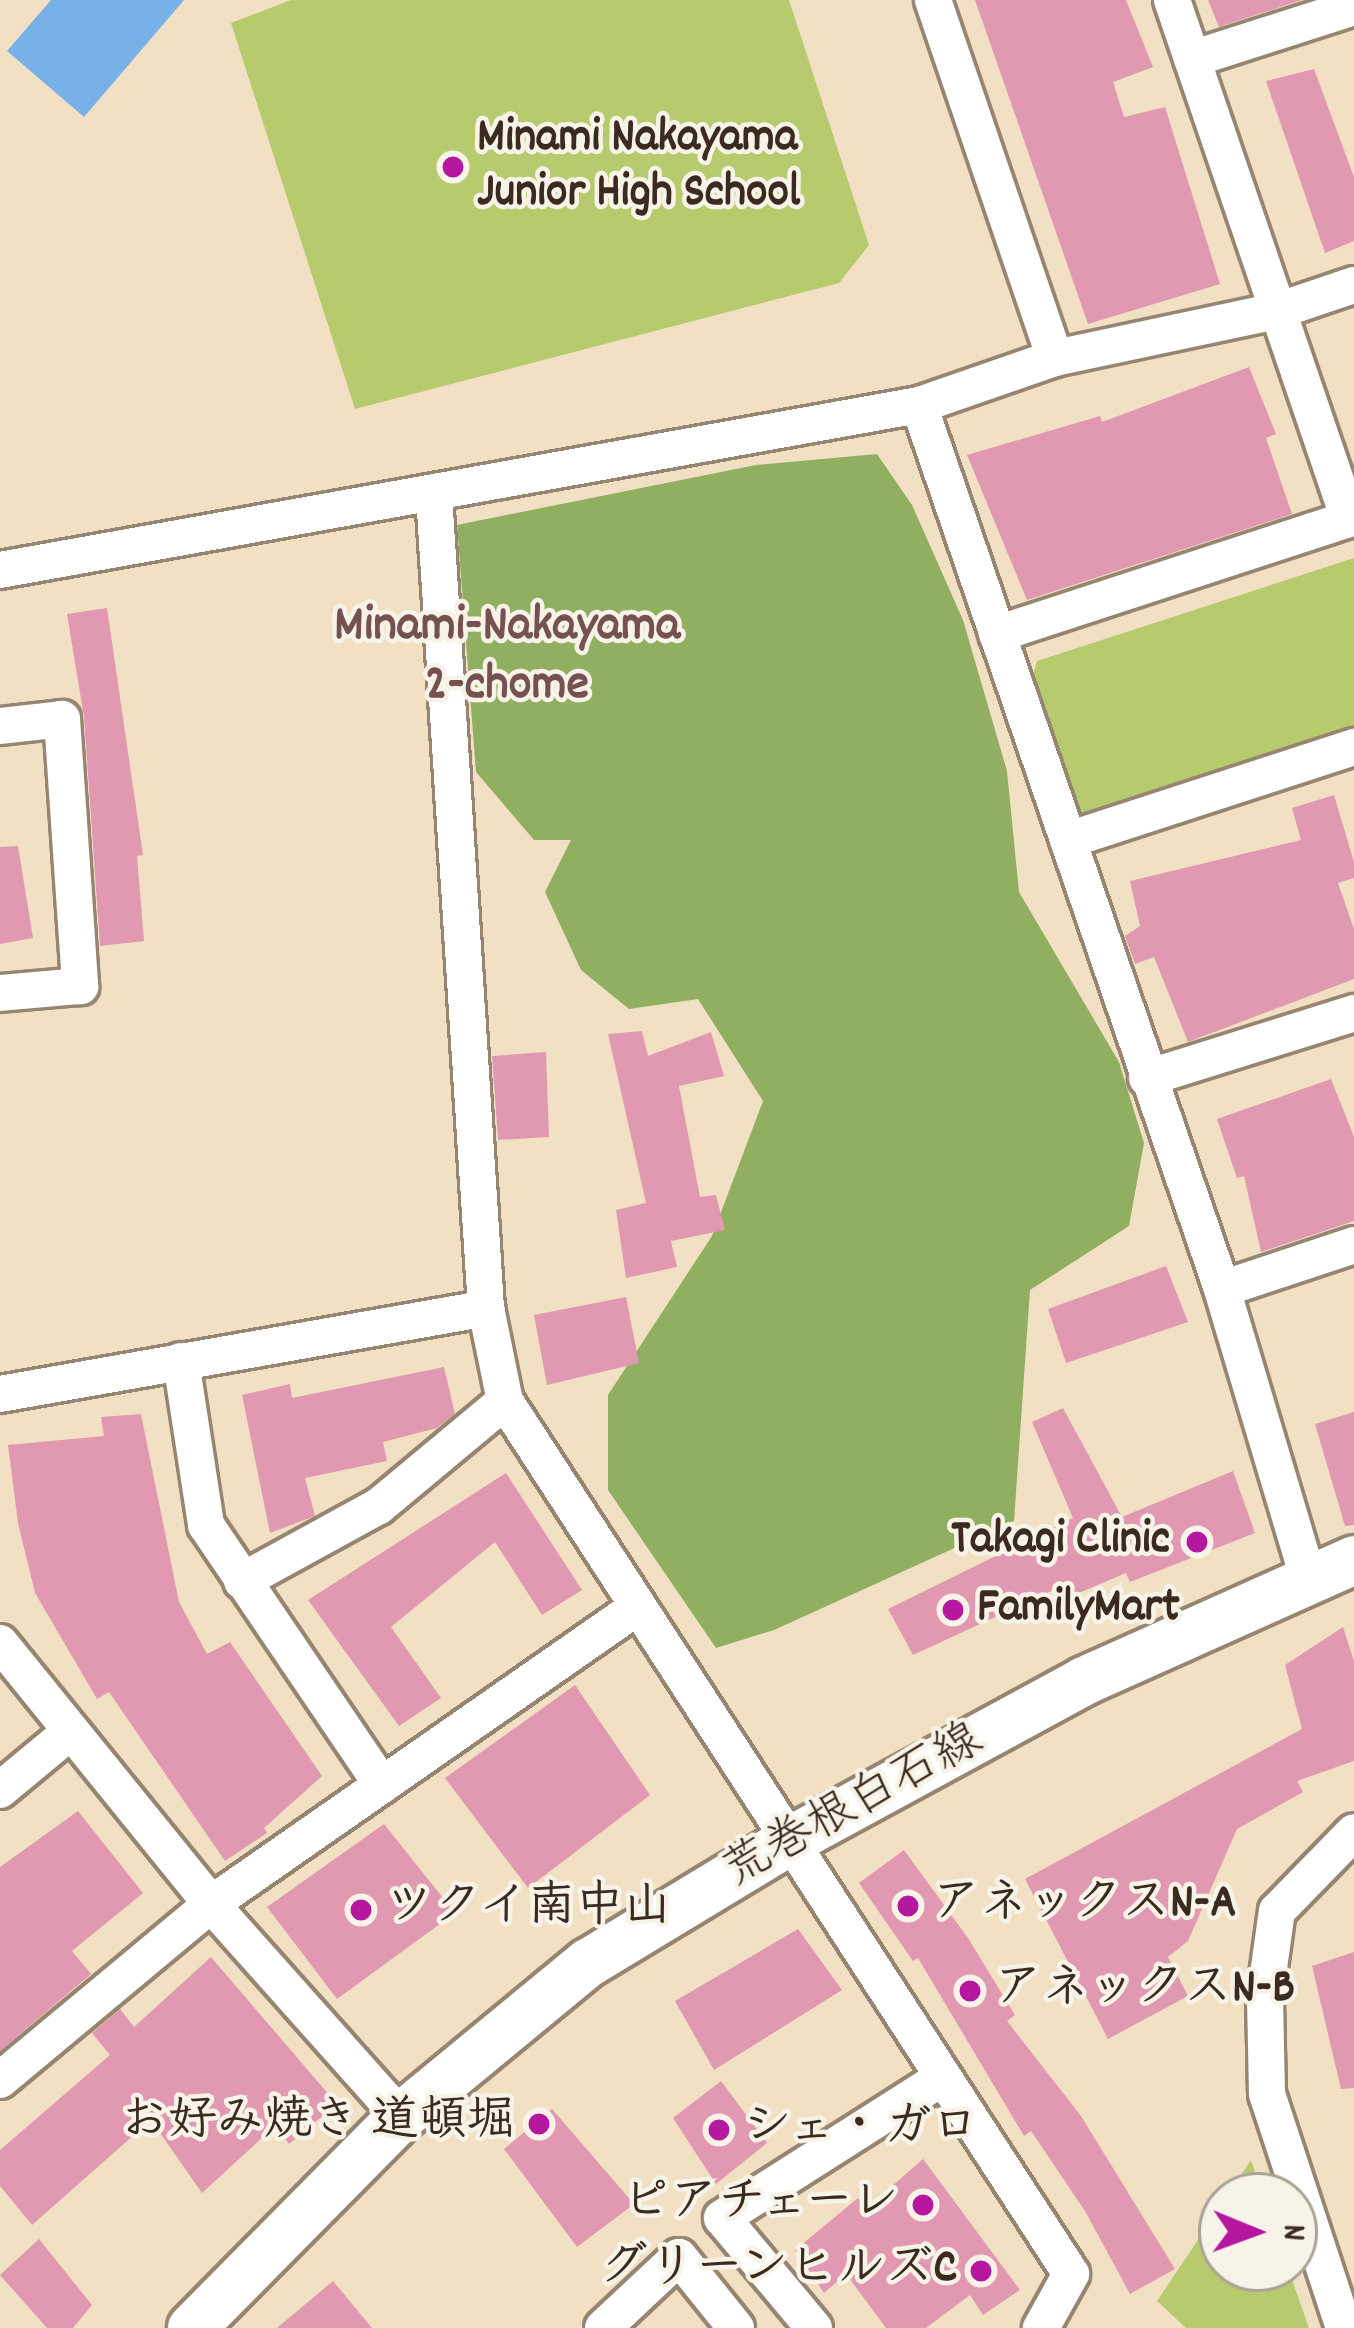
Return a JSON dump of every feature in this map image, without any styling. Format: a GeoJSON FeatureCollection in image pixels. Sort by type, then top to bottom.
{"type":"FeatureCollection","features":[{"type":"Feature","properties":{"kind":"street"},"geometry":{"type":"LineString","coordinates":[[933,0],[1055,358]]}},
{"type":"Feature","properties":{"kind":"street"},"geometry":{"type":"LineString","coordinates":[[997,634],[1351,518],[1172,0]]}},
{"type":"Feature","properties":{"kind":"street"},"geometry":{"type":"LineString","coordinates":[[1192,59],[1354,7]]}},
{"type":"Feature","properties":{"kind":"street"},"geometry":{"type":"LineString","coordinates":[[0,570],[919,405],[1055,358],[1277,311],[1354,285]]}},
{"type":"Feature","properties":{"kind":"street"},"geometry":{"type":"LineString","coordinates":[[919,405],[1222,1289],[1308,1577]]}},
{"type":"Feature","properties":{"kind":"street"},"geometry":{"type":"LineString","coordinates":[[434,495],[486,1307],[505,1400],[1070,2275],[1041,2328]]}},
{"type":"Feature","properties":{"kind":"street"},"geometry":{"type":"LineString","coordinates":[[0,726],[62,719],[80,986],[0,993]]}},
{"type":"Feature","properties":{"kind":"street"},"geometry":{"type":"LineString","coordinates":[[1068,840],[1354,747]]}},
{"type":"Feature","properties":{"kind":"street"},"geometry":{"type":"LineString","coordinates":[[1148,1078],[1354,1013]]}},
{"type":"Feature","properties":{"kind":"street"},"geometry":{"type":"LineString","coordinates":[[1222,1289],[1354,1245]]}},
{"type":"Feature","properties":{"kind":"street"},"geometry":{"type":"LineString","coordinates":[[0,1394],[486,1307]]}},
{"type":"Feature","properties":{"kind":"street"},"geometry":{"type":"LineString","coordinates":[[181,1361],[206,1525],[382,1785]]}},
{"type":"Feature","properties":{"kind":"street"},"geometry":{"type":"LineString","coordinates":[[242,1581],[379,1505],[505,1400]]}},
{"type":"Feature","properties":{"kind":"street","name":"荒巻根白石線"},"geometry":{"type":"LineString","coordinates":[[192,2328],[400,2117],[588,1963],[788,1842],[1084,1681],[1354,1560]]}},
{"type":"Feature","properties":{"kind":"street"},"geometry":{"type":"LineString","coordinates":[[0,2080],[211,1904],[636,1607]]}},
{"type":"Feature","properties":{"kind":"street"},"geometry":{"type":"LineString","coordinates":[[0,1643],[211,1904],[400,2117]]}},
{"type":"Feature","properties":{"kind":"street"},"geometry":{"type":"LineString","coordinates":[[0,1790],[71,1731]]}},
{"type":"Feature","properties":{"kind":"street"},"geometry":{"type":"LineString","coordinates":[[1344,2328],[1267,2094],[1265,1996],[1277,1911],[1354,1832]]}},
{"type":"Feature","properties":{"kind":"street"},"geometry":{"type":"LineString","coordinates":[[814,2328],[722,2218],[942,2078]]}},
{"type":"Feature","properties":{"kind":"street"},"geometry":{"type":"LineString","coordinates":[[603,2328],[679,2258],[736,2328]]}},
{"type":"Feature","properties":{"kind":"green space"},"geometry":{"type":"Polygon","coordinates":[[[291,0],[789,0],[869,245],[839,283],[355,409],[231,23],[291,0]]]}},
{"type":"Feature","properties":{"kind":"green space"},"geometry":{"type":"Polygon","coordinates":[[[877,454],[912,505],[963,620],[1007,771],[1019,892],[1119,1062],[1144,1143],[1129,1226],[1030,1290],[1014,1521],[774,1630],[716,1648],[608,1490],[608,1395],[712,1236],[763,1101],[698,999],[629,1009],[581,970],[545,892],[571,840],[534,840],[476,772],[457,525],[756,465],[877,454]]]}},
{"type":"Feature","properties":{"kind":"green space"},"geometry":{"type":"Polygon","coordinates":[[[1354,558],[1354,740],[1073,821],[1028,693],[1037,661],[1354,558]]]}},
{"type":"Feature","properties":{"kind":"green space"},"geometry":{"type":"Polygon","coordinates":[[[1198,2240],[1198,2292],[1296,2292],[1309,2328],[1186,2328],[1157,2301],[1198,2240]]]}},
{"type":"Feature","properties":{"kind":"water"},"geometry":{"type":"Polygon","coordinates":[[[51,0],[184,0],[84,117],[7,51],[51,0]]]}},
{"type":"Feature","properties":{"kind":"building"},"geometry":{"type":"Polygon","coordinates":[[[975,0],[1126,0],[1153,67],[1113,82],[1124,117],[1165,107],[1220,284],[1088,324],[975,0]]]}},
{"type":"Feature","properties":{"kind":"building"},"geometry":{"type":"Polygon","coordinates":[[[1208,0],[1302,0],[1219,27],[1208,0]]]}},
{"type":"Feature","properties":{"kind":"building"},"geometry":{"type":"Polygon","coordinates":[[[1314,69],[1354,177],[1354,241],[1325,253],[1266,81],[1314,69]]]}},
{"type":"Feature","properties":{"kind":"building"},"geometry":{"type":"Polygon","coordinates":[[[1249,367],[1276,434],[1266,438],[1292,514],[1027,600],[967,455],[1100,416],[1102,422],[1249,367]]]}},
{"type":"Feature","properties":{"kind":"building"},"geometry":{"type":"Polygon","coordinates":[[[107,608],[143,855],[137,856],[144,941],[100,946],[84,717],[67,614],[107,608]]]}},
{"type":"Feature","properties":{"kind":"building"},"geometry":{"type":"Polygon","coordinates":[[[1334,795],[1354,862],[1354,878],[1338,883],[1354,929],[1354,979],[1188,1042],[1154,957],[1135,964],[1125,936],[1140,926],[1130,881],[1301,840],[1292,808],[1334,795]]]}},
{"type":"Feature","properties":{"kind":"building"},"geometry":{"type":"Polygon","coordinates":[[[18,846],[33,938],[0,944],[0,847],[18,846]]]}},
{"type":"Feature","properties":{"kind":"building"},"geometry":{"type":"Polygon","coordinates":[[[642,1031],[648,1056],[711,1032],[724,1076],[679,1086],[700,1197],[716,1195],[725,1230],[671,1241],[677,1267],[626,1278],[616,1210],[646,1203],[608,1034],[642,1031]]]}},
{"type":"Feature","properties":{"kind":"building"},"geometry":{"type":"Polygon","coordinates":[[[546,1052],[549,1137],[498,1140],[492,1056],[546,1052]]]}},
{"type":"Feature","properties":{"kind":"building"},"geometry":{"type":"Polygon","coordinates":[[[1331,1079],[1354,1137],[1354,1221],[1261,1252],[1244,1176],[1237,1178],[1217,1119],[1331,1079]]]}},
{"type":"Feature","properties":{"kind":"building"},"geometry":{"type":"Polygon","coordinates":[[[1166,1266],[1188,1322],[1066,1363],[1048,1309],[1166,1266]]]}},
{"type":"Feature","properties":{"kind":"building"},"geometry":{"type":"Polygon","coordinates":[[[626,1297],[639,1363],[547,1385],[534,1315],[626,1297]]]}},
{"type":"Feature","properties":{"kind":"building"},"geometry":{"type":"Polygon","coordinates":[[[444,1367],[455,1414],[437,1428],[383,1442],[387,1461],[305,1478],[315,1516],[270,1533],[242,1395],[290,1384],[292,1398],[444,1367]]]}},
{"type":"Feature","properties":{"kind":"building"},"geometry":{"type":"Polygon","coordinates":[[[1063,1408],[1122,1517],[1233,1471],[1255,1533],[1130,1582],[1126,1573],[1067,1598],[1062,1586],[913,1655],[888,1609],[1073,1518],[1032,1422],[1063,1408]]]}},
{"type":"Feature","properties":{"kind":"building"},"geometry":{"type":"Polygon","coordinates":[[[1354,1412],[1354,1525],[1345,1526],[1315,1424],[1354,1412]]]}},
{"type":"Feature","properties":{"kind":"building"},"geometry":{"type":"Polygon","coordinates":[[[141,1414],[179,1602],[207,1654],[230,1642],[322,1776],[264,1828],[267,1833],[225,1861],[109,1692],[97,1699],[35,1593],[18,1523],[8,1445],[104,1436],[101,1417],[141,1414]]]}},
{"type":"Feature","properties":{"kind":"building"},"geometry":{"type":"Polygon","coordinates":[[[506,1473],[582,1590],[542,1615],[495,1542],[391,1627],[441,1698],[399,1726],[308,1600],[506,1473]]]}},
{"type":"Feature","properties":{"kind":"building"},"geometry":{"type":"Polygon","coordinates":[[[1343,1627],[1354,1661],[1354,1761],[1297,1781],[1303,1792],[1237,1829],[1188,1941],[1168,1957],[1188,1996],[1108,2039],[1025,1879],[1302,1729],[1285,1665],[1343,1627]]]}},
{"type":"Feature","properties":{"kind":"building"},"geometry":{"type":"Polygon","coordinates":[[[575,1685],[650,1795],[528,1888],[445,1778],[575,1685]]]}},
{"type":"Feature","properties":{"kind":"building"},"geometry":{"type":"Polygon","coordinates":[[[78,1811],[143,1893],[72,1951],[91,1974],[0,2051],[0,1867],[78,1811]]]}},
{"type":"Feature","properties":{"kind":"building","name":"ツクイ南中山"},"geometry":{"type":"Polygon","coordinates":[[[384,1824],[455,1913],[337,1999],[267,1907],[384,1824]]]}},
{"type":"Feature","properties":{"kind":"building"},"geometry":{"type":"Polygon","coordinates":[[[904,1850],[968,1938],[1015,2015],[1007,2021],[1081,2116],[1175,2269],[1130,2294],[1085,2211],[1031,2131],[1024,2136],[918,1958],[913,1961],[859,1883],[904,1850]]]}},
{"type":"Feature","properties":{"kind":"building"},"geometry":{"type":"Polygon","coordinates":[[[798,1929],[842,1990],[714,2070],[675,2001],[798,1929]]]}},
{"type":"Feature","properties":{"kind":"building"},"geometry":{"type":"Polygon","coordinates":[[[1354,1952],[1354,2088],[1341,2089],[1312,1966],[1354,1952]]]}},
{"type":"Feature","properties":{"kind":"building"},"geometry":{"type":"Polygon","coordinates":[[[211,1957],[337,2104],[289,2144],[275,2126],[202,2193],[151,2120],[32,2225],[0,2186],[0,2150],[110,2055],[92,2033],[120,2009],[134,2027],[211,1957]]]}},
{"type":"Feature","properties":{"kind":"building","name":"シェ・ガロ"},"geometry":{"type":"Polygon","coordinates":[[[721,2081],[767,2143],[716,2184],[673,2118],[721,2081]]]}},
{"type":"Feature","properties":{"kind":"building"},"geometry":{"type":"Polygon","coordinates":[[[552,2109],[634,2204],[577,2247],[504,2149],[552,2109]]]}},
{"type":"Feature","properties":{"kind":"building"},"geometry":{"type":"Polygon","coordinates":[[[923,2159],[1020,2290],[983,2315],[970,2295],[926,2328],[886,2328],[846,2274],[824,2293],[795,2250],[858,2198],[866,2209],[923,2159]]]}},
{"type":"Feature","properties":{"kind":"building"},"geometry":{"type":"Polygon","coordinates":[[[39,2239],[92,2305],[73,2328],[47,2328],[0,2275],[39,2239]]]}},
{"type":"Feature","properties":{"kind":"building"},"geometry":{"type":"Polygon","coordinates":[[[333,2281],[372,2328],[277,2328],[333,2281]]]}},
{"type":"Feature","properties":{"kind":"place","name":"Minami Nakayama Junior High School"},"geometry":{"type":"Point","coordinates":[453,167]}},
{"type":"Feature","properties":{"kind":"place","name":"Takagi Clinic"},"geometry":{"type":"Point","coordinates":[1197,1542]}},
{"type":"Feature","properties":{"kind":"place","name":"FamilyMart"},"geometry":{"type":"Point","coordinates":[953,1610]}},
{"type":"Feature","properties":{"kind":"place","name":"アネックスN-A"},"geometry":{"type":"Point","coordinates":[908,1906]}},
{"type":"Feature","properties":{"kind":"place","name":"ツクイ南中山"},"geometry":{"type":"Point","coordinates":[361,1910]}},
{"type":"Feature","properties":{"kind":"place","name":"アネックスN-B"},"geometry":{"type":"Point","coordinates":[970,1991]}},
{"type":"Feature","properties":{"kind":"place","name":"お好み焼き 道頓堀"},"geometry":{"type":"Point","coordinates":[539,2124]}},
{"type":"Feature","properties":{"kind":"place","name":"シェ・ガロ"},"geometry":{"type":"Point","coordinates":[719,2130]}},
{"type":"Feature","properties":{"kind":"place","name":"ピアチェーレ"},"geometry":{"type":"Point","coordinates":[923,2205]}},
{"type":"Feature","properties":{"kind":"place","name":"グリーンヒルズC"},"geometry":{"type":"Point","coordinates":[981,2271]}},
{"type":"Feature","properties":{"kind":"district","name":"Minami-Nakayama 2-chome"},"geometry":{"type":"Point","coordinates":[507,658]}}]}
